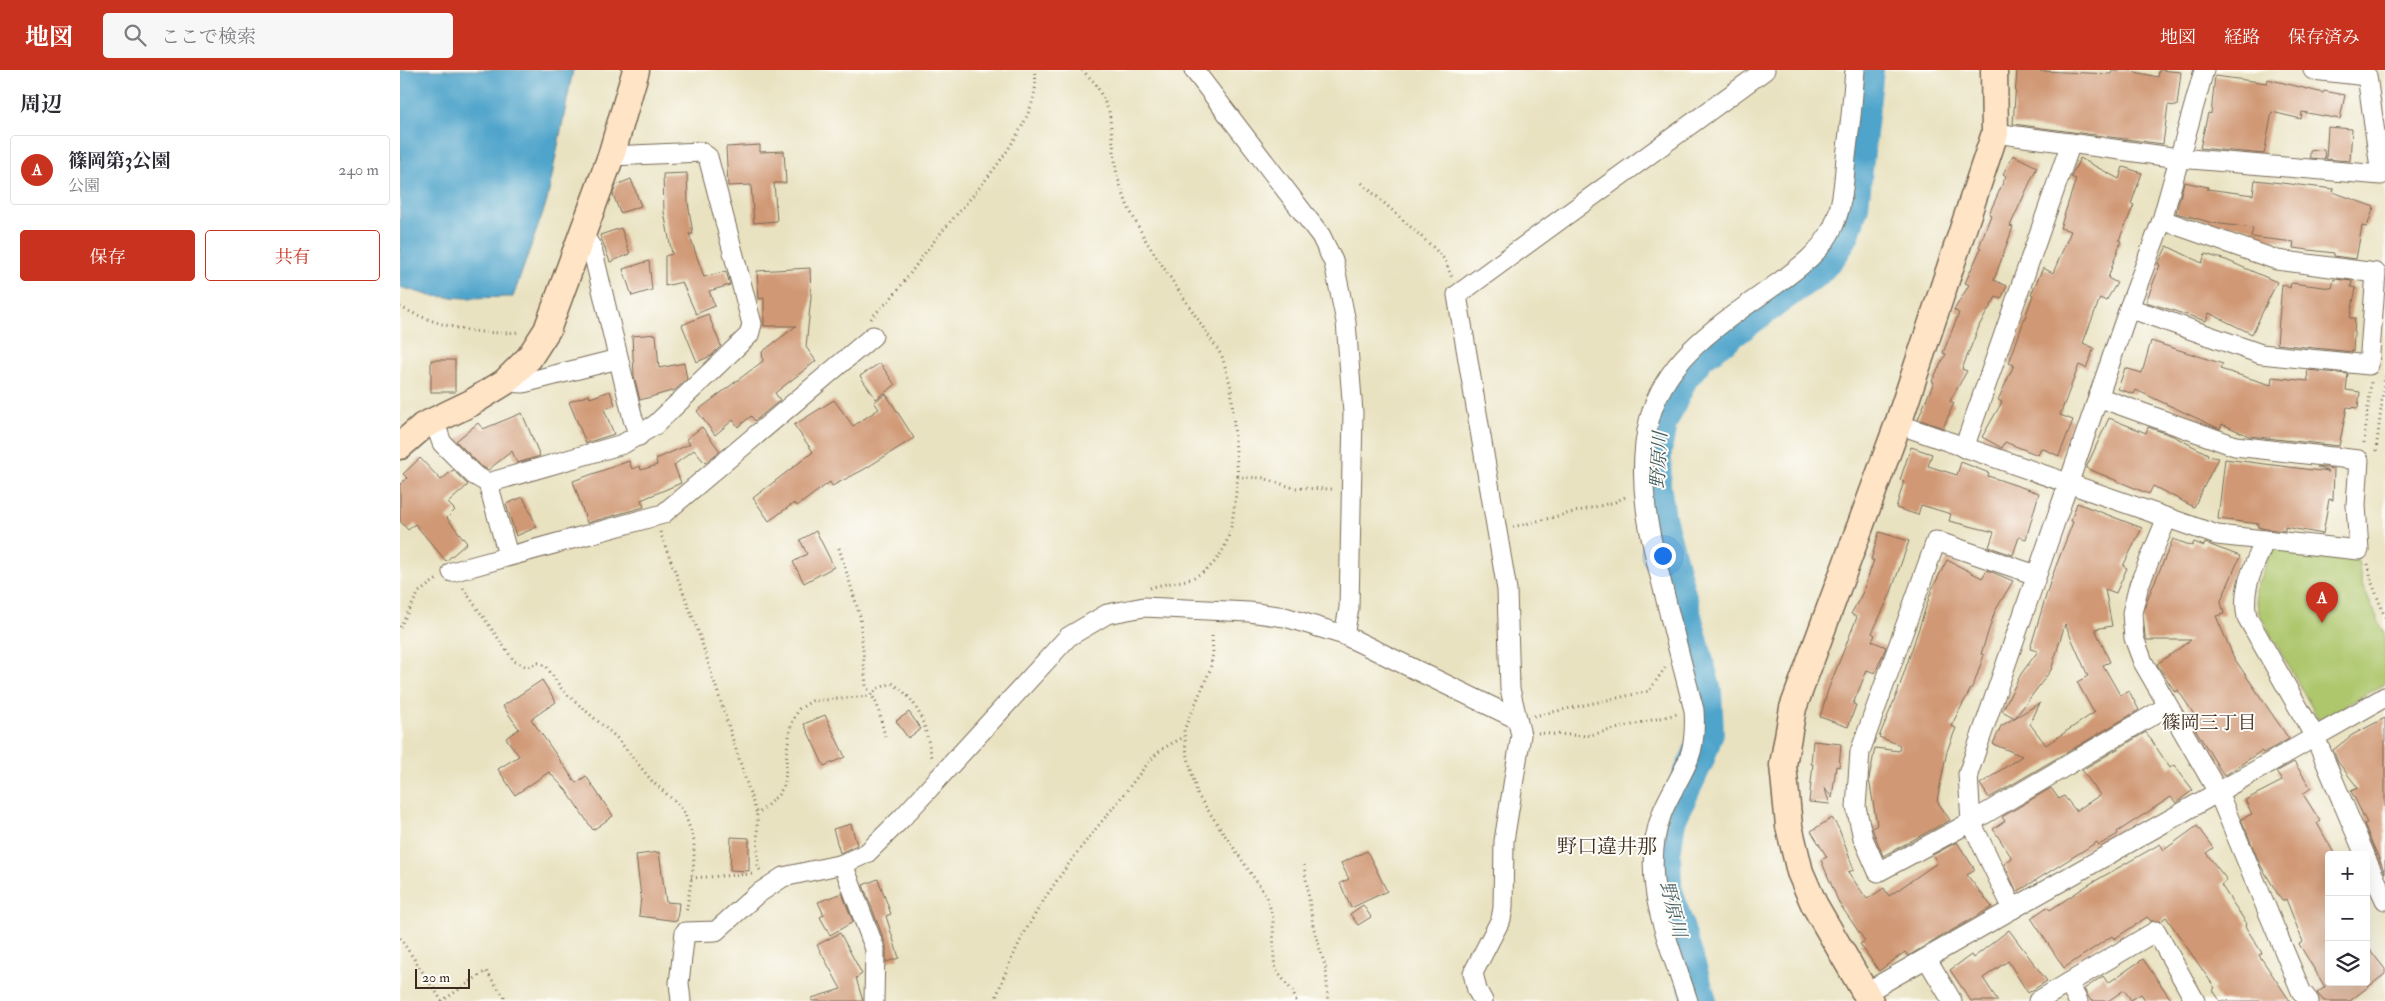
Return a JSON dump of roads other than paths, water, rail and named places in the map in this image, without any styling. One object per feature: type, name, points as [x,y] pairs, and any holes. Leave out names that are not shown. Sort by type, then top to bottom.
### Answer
[{"type":"street","points":[[400,446],[423,426],[471,403],[504,382],[529,358],[547,330],[611,156],[636,70]]},
{"type":"street","points":[[1194,70],[1321,236],[1334,263],[1346,322],[1353,413],[1349,608],[1344,635]]},
{"type":"street","points":[[1483,1001],[1477,990],[1473,973],[1500,919],[1503,908],[1504,841],[1518,725],[1510,689],[1507,590],[1457,295],[1765,70]]},
{"type":"street","points":[[1688,1001],[1658,908],[1653,885],[1654,840],[1662,812],[1689,758],[1695,731],[1694,710],[1649,534],[1643,487],[1644,452],[1649,420],[1657,397],[1668,376],[1701,339],[1799,267],[1820,247],[1832,228],[1841,205],[1853,110],[1855,70]]},
{"type":"street","points":[[1994,70],[1995,132],[1898,424],[1792,708],[1783,764],[1789,826],[1800,872],[1814,904],[1867,997],[1927,959],[2013,909],[2385,696]]},
{"type":"street","points":[[2013,909],[1971,822],[1968,774],[2129,308],[2162,220],[2204,70]]},
{"type":"street","points":[[1995,132],[2179,158],[2381,175],[2367,76],[2313,70]]},
{"type":"street","points":[[1964,448],[2071,143]]},
{"type":"street","points":[[434,422],[442,443],[474,475],[488,482],[623,444],[639,436],[655,425],[749,335],[752,324],[708,157],[701,152],[611,156]]},
{"type":"street","points":[[2129,308],[2261,354],[2369,365],[2376,273],[2277,260],[2162,220]]},
{"type":"street","points":[[583,235],[592,248],[618,359],[639,436]]},
{"type":"street","points":[[452,572],[508,555],[663,514],[873,336]]},
{"type":"street","points":[[504,382],[523,383],[618,359]]},
{"type":"street","points":[[1898,424],[2217,535],[2359,550],[2356,505],[2359,460],[2235,446],[2098,397]]},
{"type":"street","points":[[488,482],[508,555]]},
{"type":"street","points":[[2167,518],[2139,585],[2132,613],[2134,638],[2143,662],[2218,792],[2301,991],[2309,1001]]},
{"type":"street","points":[[2266,540],[2246,586],[2245,605],[2248,617],[2315,737],[2362,851]]},
{"type":"street","points":[[2036,575],[1936,541],[1860,752],[1856,807],[1863,838],[1878,872],[1971,822],[2168,706]]},
{"type":"street","points":[[681,1001],[679,983],[686,932],[716,930],[756,895],[783,877],[843,864],[867,853],[937,780],[1068,637],[1107,614],[1144,607],[1249,612],[1285,617],[1344,635],[1518,725]]},
{"type":"street","points":[[843,864],[875,949],[874,1001]]},
{"type":"street","points":[[2370,868],[2385,900]]},
{"type":"street","points":[[2038,1001],[2156,931],[2195,1001]]},
{"type":"street","points":[[1927,959],[1952,1001]]},
{"type":"street","points":[[2068,983],[2078,1001]]},
{"type":"water","points":[[400,70],[573,70],[547,201],[513,297],[466,298],[431,296],[400,287]]},
{"type":"waterway","name":"野原川","points":[[1700,1001],[1665,888],[1664,854],[1669,820],[1698,758],[1707,732],[1705,692],[1659,518],[1654,485],[1655,451],[1660,423],[1681,378],[1699,355],[1816,270],[1832,252],[1843,234],[1852,206],[1867,70]]},
{"type":"place","name":"篠岡第3公園","points":[[2322,623]]},
{"type":"district","name":"篠岡三丁目","points":[[2209,722]]},
{"type":"district","name":"野口違井那","points":[[1607,846]]}]
